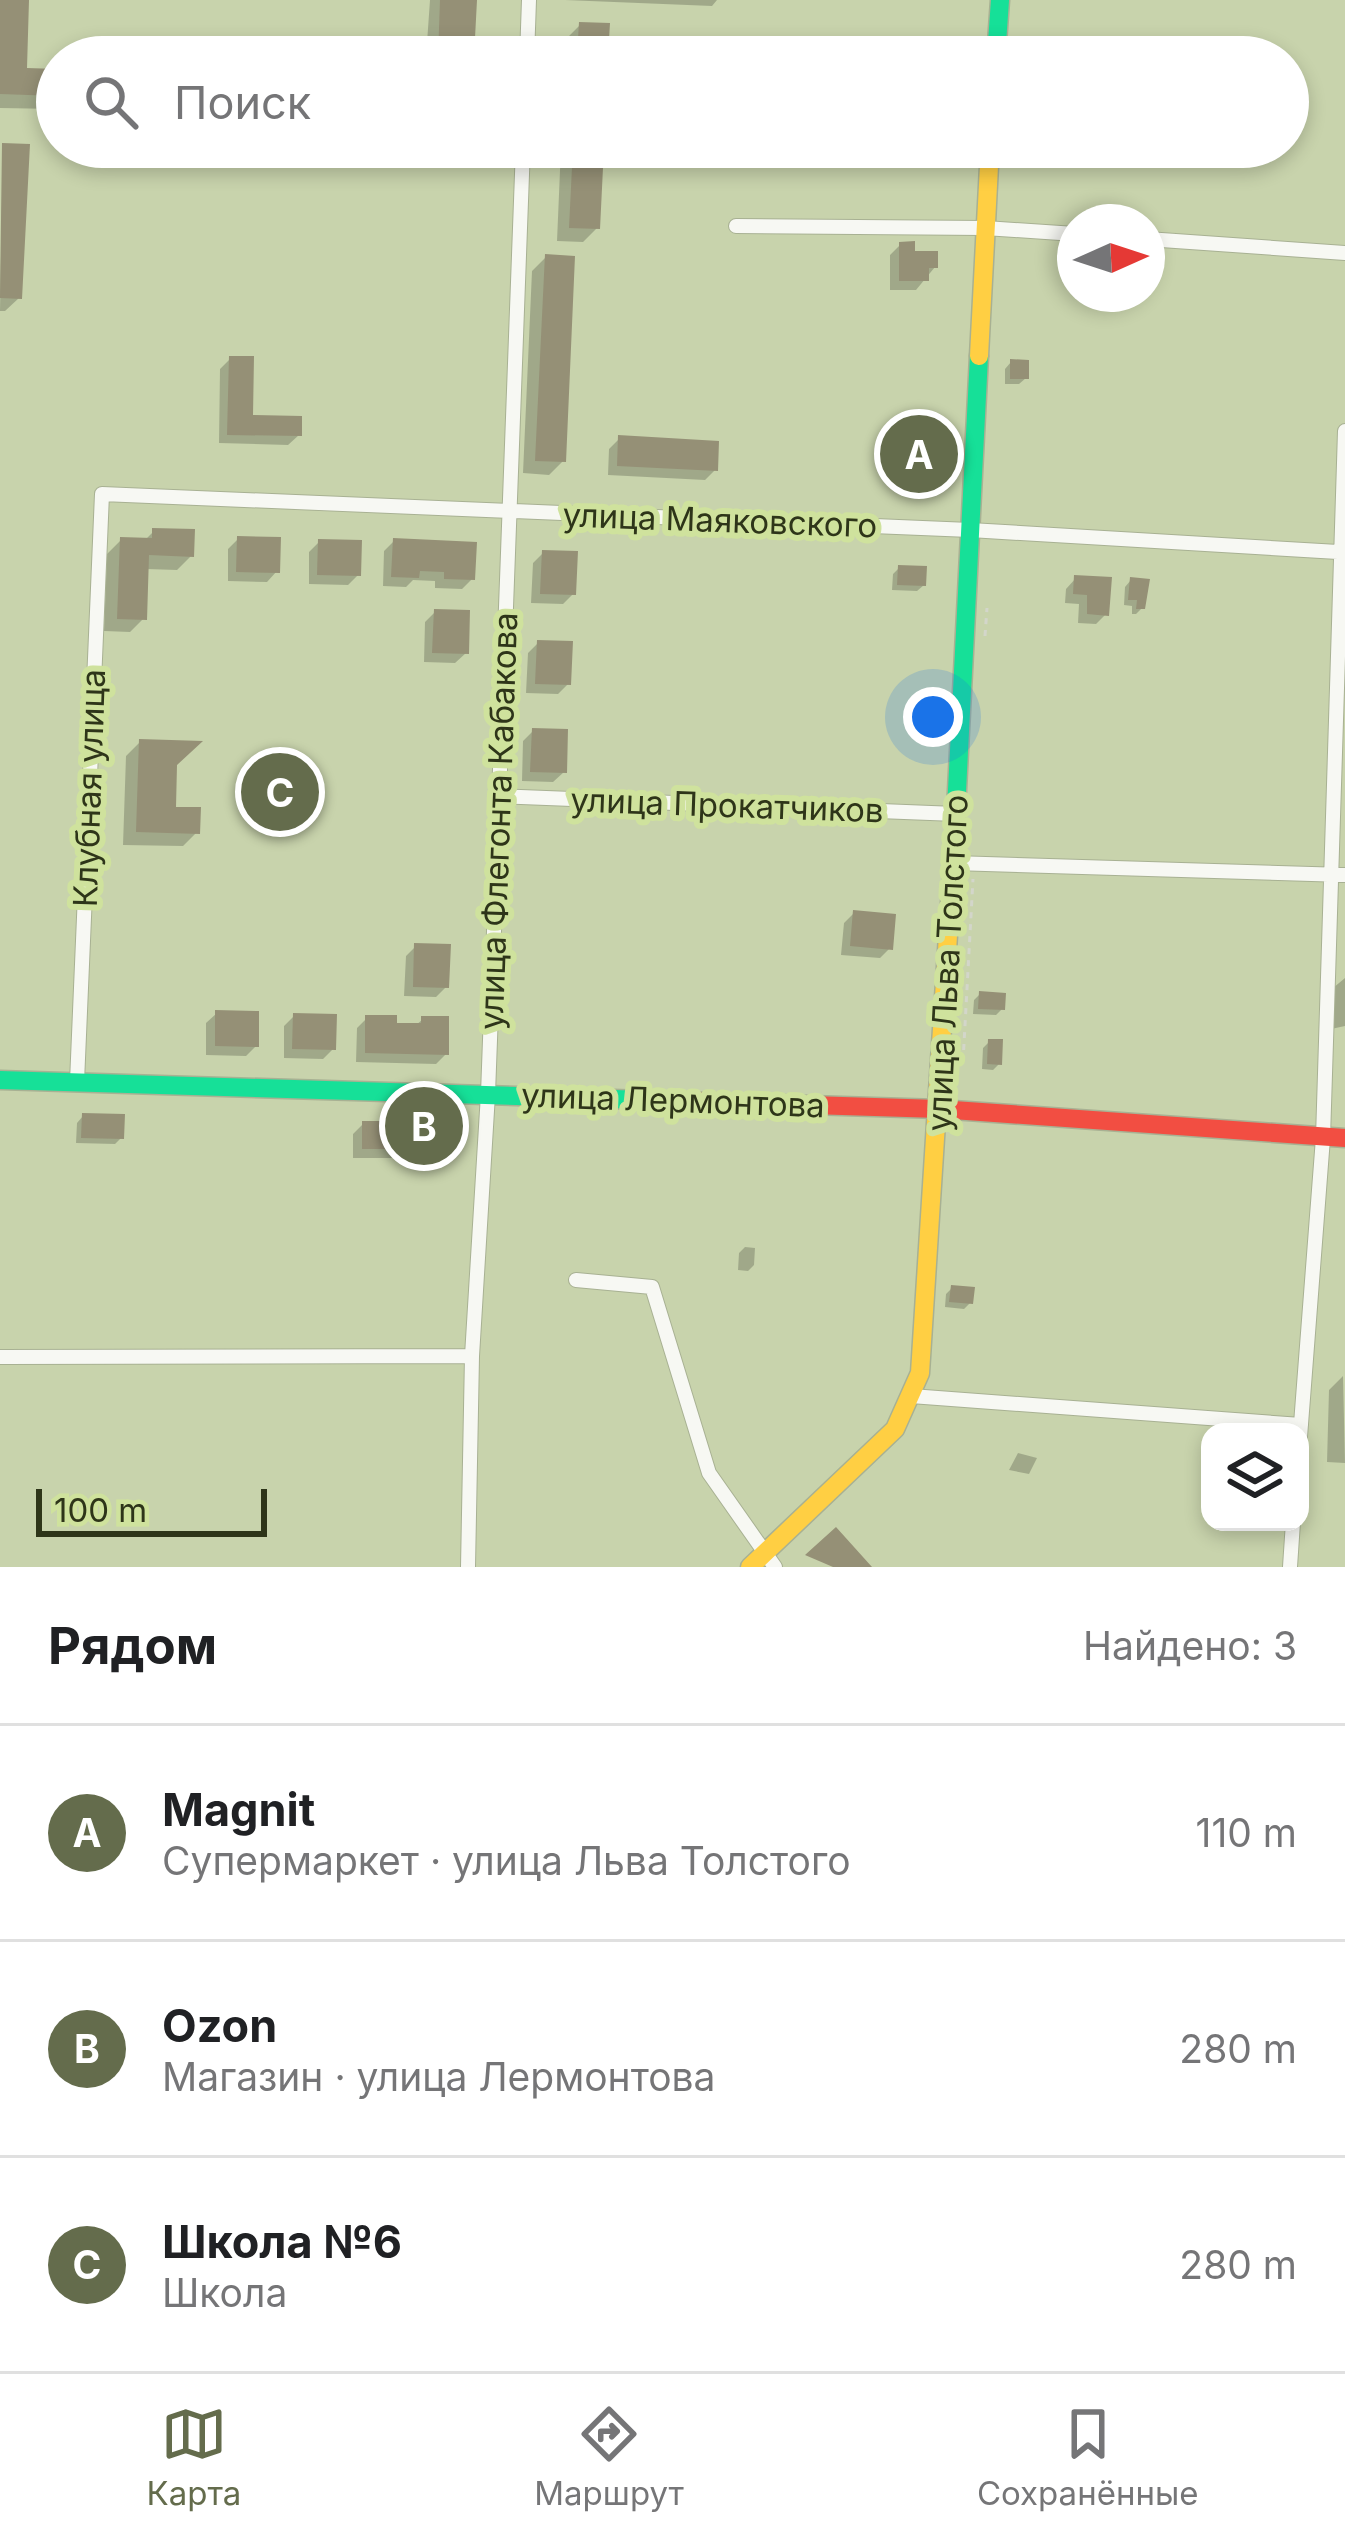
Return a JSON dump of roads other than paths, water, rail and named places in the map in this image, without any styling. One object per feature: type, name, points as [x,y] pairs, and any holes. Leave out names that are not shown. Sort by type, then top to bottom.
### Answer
[{"type":"main road","points":[[997,36],[1000,0]]},
{"type":"main road","name":"улица Льва Толстого","points":[[763,1563],[895,1429],[920,1373],[956,814],[989,168]]},
{"type":"main road","name":"улица Лермонтова","points":[[0,1080],[939,1109],[1345,1138]]},
{"type":"street","points":[[527,36],[529,0]]},
{"type":"street","name":"улица Флегонта Кабакова","points":[[468,1567],[472,1356],[488,1094],[522,168]]},
{"type":"street","points":[[736,226],[985,227],[1057,233]]},
{"type":"street","points":[[1165,240],[1345,253]]},
{"type":"street","points":[[1301,1423],[1338,876],[1338,552],[1345,431]]},
{"type":"street","name":"улица Маяковского","points":[[101,494],[970,530],[1338,552]]},
{"type":"street","name":"Клубная улица","points":[[77,1082],[101,494]]},
{"type":"street","name":"улица Прокатчиков","points":[[498,796],[956,814]]},
{"type":"street","points":[[953,863],[1338,876]]},
{"type":"street","points":[[575,1280],[652,1287],[710,1473],[763,1563]]},
{"type":"street","points":[[0,1358],[472,1356]]},
{"type":"street","points":[[911,1396],[1211,1423]]},
{"type":"street","points":[[1290,1567],[1292,1531]]},
{"type":"place","name":"Magnit","points":[[919,454]]},
{"type":"place","name":"Школа №6","points":[[280,792]]},
{"type":"place","name":"Ozon","points":[[424,1126]]}]
